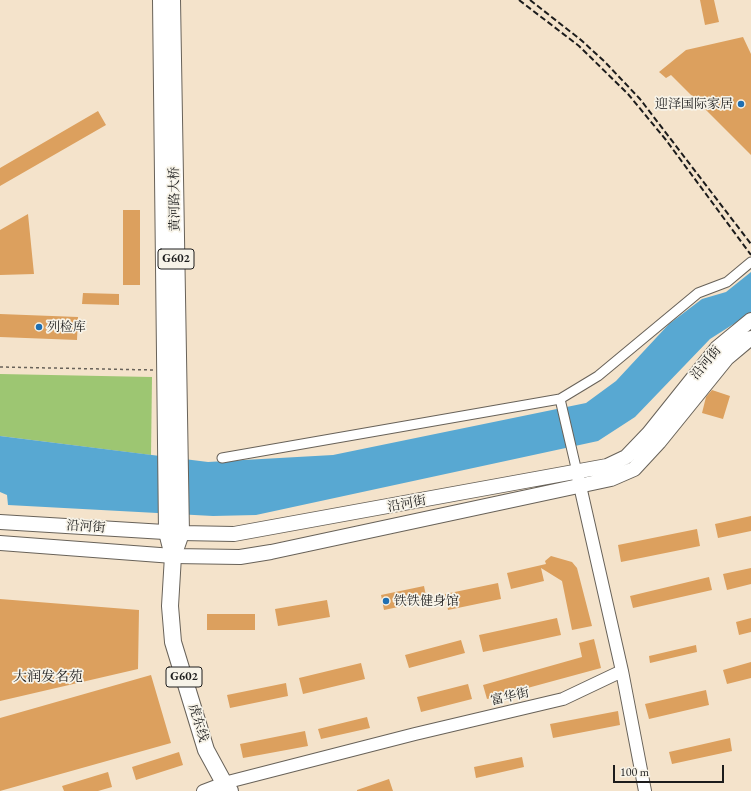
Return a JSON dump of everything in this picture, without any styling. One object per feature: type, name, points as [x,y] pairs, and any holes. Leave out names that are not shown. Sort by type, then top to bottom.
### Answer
[{"type":"highway","name":"黄河路大桥","points":[[161,0],[166,370],[174,525]]},
{"type":"highway","name":"黄河路大桥","points":[[172,0],[174,525]]},
{"type":"highway","name":"G602","points":[[173,556],[174,525]]},
{"type":"highway","name":"虎东线","points":[[173,556],[170,606],[173,642],[206,750],[227,787]]},
{"type":"main road","name":"沿河街","points":[[0,522],[174,525],[227,535],[251,533],[607,466],[626,457],[649,433],[717,348],[751,320]]},
{"type":"main road","name":"沿河街","points":[[0,543],[173,556],[240,557],[271,552],[581,487],[611,479],[634,469],[659,442],[727,358],[750,341]]},
{"type":"street","points":[[222,458],[560,399],[598,376],[698,293],[727,282],[751,262]]},
{"type":"street","points":[[560,399],[622,671],[645,791]]},
{"type":"street","name":"富华街","points":[[202,791],[227,787],[415,734],[563,699],[622,671]]},
{"type":"path","points":[[0,367],[166,370]]},
{"type":"green space","points":[[0,374],[152,377],[151,455],[0,436]]},
{"type":"water","points":[[751,272],[751,313],[710,339],[635,417],[598,441],[256,515],[213,516],[8,505],[7,495],[0,492],[0,436],[208,462],[333,455],[586,403],[616,381],[669,324],[702,299],[726,292]]},
{"type":"building","points":[[700,0],[714,0],[719,22],[705,25]]},
{"type":"building","points":[[743,37],[751,54],[751,155],[671,75],[666,78],[659,72],[686,50]]},
{"type":"building","points":[[98,111],[106,125],[0,186],[0,168]]},
{"type":"building","points":[[123,210],[140,210],[140,285],[123,285]]},
{"type":"building","points":[[28,214],[34,274],[0,275],[0,230]]},
{"type":"building","points":[[83,293],[119,294],[119,305],[82,304]]},
{"type":"building","name":"列检库","points":[[0,314],[78,317],[77,340],[0,337]]},
{"type":"building","points":[[712,390],[730,396],[723,419],[702,413],[706,397]]},
{"type":"building","points":[[751,516],[751,531],[718,538],[715,524]]},
{"type":"building","points":[[697,529],[700,546],[621,562],[618,545]]},
{"type":"building","points":[[551,556],[572,562],[577,568],[592,626],[572,630],[562,581],[541,568],[544,581],[511,589],[507,573],[546,564],[545,561]]},
{"type":"building","points":[[751,568],[751,584],[727,590],[723,574]]},
{"type":"building","points":[[709,577],[712,590],[633,608],[630,596]]},
{"type":"building","points":[[498,583],[501,599],[448,610],[445,594]]},
{"type":"building","points":[[424,586],[427,601],[384,610],[381,595]]},
{"type":"building","points":[[0,599],[139,610],[138,669],[0,701]]},
{"type":"building","points":[[327,600],[330,617],[278,626],[275,609]]},
{"type":"building","points":[[207,614],[255,614],[255,630],[207,630]]},
{"type":"building","points":[[557,618],[561,635],[483,652],[479,635]]},
{"type":"building","points":[[751,618],[751,632],[739,635],[736,622]]},
{"type":"building","points":[[594,639],[601,668],[487,699],[483,685],[582,657],[579,643]]},
{"type":"building","points":[[461,640],[465,653],[409,668],[405,655]]},
{"type":"building","points":[[696,645],[697,652],[650,663],[649,656]]},
{"type":"building","points":[[751,662],[751,678],[727,684],[723,670]]},
{"type":"building","points":[[361,663],[365,679],[303,694],[299,678]]},
{"type":"building","points":[[151,675],[171,743],[0,791],[0,718]]},
{"type":"building","points":[[286,683],[288,696],[230,708],[227,695]]},
{"type":"building","points":[[468,684],[472,699],[421,712],[417,697]]},
{"type":"building","points":[[706,690],[709,705],[649,719],[645,704]]},
{"type":"building","points":[[618,711],[620,725],[553,738],[550,724]]},
{"type":"building","points":[[367,717],[370,728],[321,739],[318,729]]},
{"type":"building","points":[[305,731],[308,746],[243,758],[240,744]]},
{"type":"building","points":[[730,738],[732,751],[672,764],[669,752]]},
{"type":"building","points":[[179,752],[183,765],[136,780],[132,767]]},
{"type":"building","points":[[522,757],[524,767],[476,778],[474,767]]},
{"type":"building","points":[[108,772],[112,787],[98,791],[64,791],[62,786]]},
{"type":"building","points":[[389,779],[393,791],[357,791],[357,790]]},
{"type":"railway","points":[[519,0],[579,46],[628,94],[666,140],[751,255]]},
{"type":"railway","points":[[530,0],[581,40],[604,61],[640,99],[751,244]]},
{"type":"place","name":"迎泽国际家居","points":[[741,104]]},
{"type":"place","name":"列检库","points":[[39,327]]},
{"type":"place","name":"铁铁健身馆","points":[[386,601]]},
{"type":"district","name":"大润发名苑","points":[[48,677]]}]
